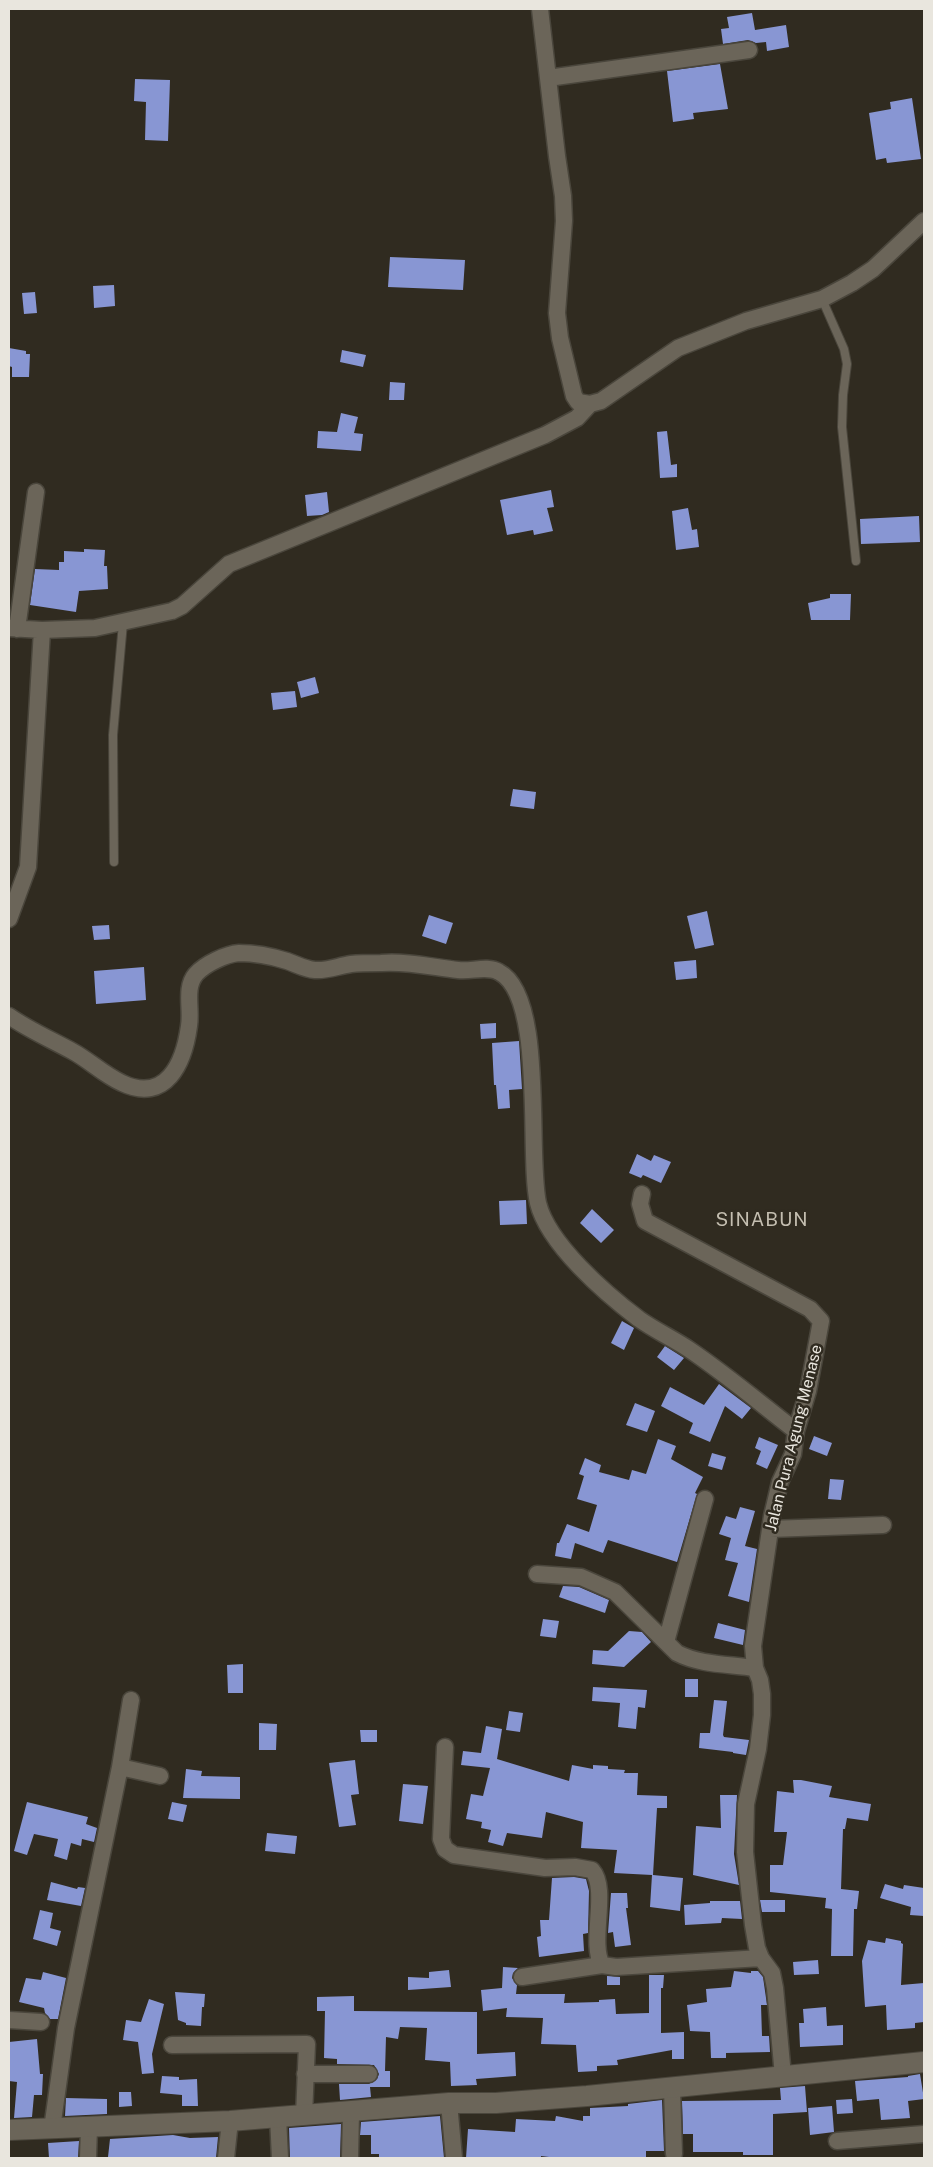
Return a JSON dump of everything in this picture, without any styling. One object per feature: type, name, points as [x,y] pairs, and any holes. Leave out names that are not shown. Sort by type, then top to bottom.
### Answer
[{"type":"street","points":[[540,9],[564,221],[557,313],[560,338],[574,396],[578,402],[590,404]]},
{"type":"street","points":[[548,78],[749,50]]},
{"type":"street","points":[[36,492],[13,628],[42,630],[96,628],[123,623],[182,606],[229,564],[545,435],[576,418],[590,404],[601,400],[678,348],[746,321],[822,299],[873,269],[924,221]]},
{"type":"street","points":[[9,919],[28,866],[42,630]]},
{"type":"street","points":[[9,1016],[45,1039],[72,1051],[120,1082],[137,1089],[157,1088],[172,1076],[181,1058],[190,1025],[190,988],[196,974],[215,961],[235,953],[259,954],[315,970],[350,964],[386,962],[419,963],[468,971],[497,970],[516,987],[525,1013],[535,1112],[535,1170],[538,1203],[548,1228],[564,1249],[600,1286],[639,1318],[690,1350],[796,1431]]},
{"type":"street","name":"Jalan Pura Agung Menase","points":[[642,1194],[640,1204],[645,1222],[810,1309],[821,1321],[819,1340],[796,1431],[793,1454],[780,1482],[770,1529],[753,1646],[755,1668],[760,1680],[762,1694],[762,1716],[746,1804],[744,1829],[753,1924],[761,1958],[772,1973],[775,1988],[782,2076]]},
{"type":"street","points":[[666,1642],[705,1500]]},
{"type":"street","points":[[770,1529],[883,1525]]},
{"type":"street","points":[[537,1574],[581,1577],[615,1592],[676,1653],[689,1660],[755,1668]]},
{"type":"street","points":[[52,2129],[66,2028],[120,1767],[131,1700]]},
{"type":"street","points":[[445,1746],[441,1839],[445,1849],[454,1855],[486,1861],[592,1870],[598,1884],[598,1953],[602,1965]]},
{"type":"street","points":[[120,1767],[160,1776]]},
{"type":"street","points":[[522,1977],[602,1965],[616,1966],[761,1958]]},
{"type":"street","points":[[9,2020],[41,2022]]},
{"type":"street","points":[[172,2045],[307,2044],[304,2116]]},
{"type":"street","points":[[9,2130],[230,2121],[449,2103],[522,2101],[672,2089],[924,2062]]},
{"type":"street","points":[[305,2074],[369,2074]]},
{"type":"street","points":[[672,2089],[674,2154]]},
{"type":"street","points":[[449,2103],[454,2158]]},
{"type":"street","points":[[350,2158],[351,2112]]},
{"type":"street","points":[[278,2117],[280,2158]]},
{"type":"street","points":[[226,2158],[230,2121]]},
{"type":"street","points":[[88,2158],[89,2127]]},
{"type":"street","points":[[838,2141],[924,2134]]},
{"type":"lane","points":[[822,299],[844,349],[847,364],[843,395],[842,427],[856,561]]},
{"type":"lane","points":[[114,862],[113,735],[123,623]]},
{"type":"building","points":[[752,13],[755,30],[786,25],[789,47],[767,51],[766,42],[756,43],[748,40],[723,44],[721,29],[729,28],[727,17]]},
{"type":"building","points":[[720,64],[728,109],[693,113],[694,119],[673,122],[667,71]]},
{"type":"building","points":[[135,79],[170,80],[168,141],[145,140],[146,102],[134,101]]},
{"type":"building","points":[[912,98],[921,159],[887,163],[886,158],[876,160],[869,113],[891,109],[890,102]]},
{"type":"building","points":[[390,257],[465,260],[463,290],[388,287]]},
{"type":"building","points":[[114,285],[115,306],[94,308],[93,286]]},
{"type":"building","points":[[35,292],[37,313],[24,314],[22,293]]},
{"type":"building","points":[[9,348],[26,351],[26,354],[30,354],[29,377],[12,377],[12,367],[9,366]]},
{"type":"building","points":[[342,350],[366,355],[363,367],[340,362]]},
{"type":"building","points":[[390,382],[405,383],[404,400],[389,400]]},
{"type":"building","points":[[341,413],[358,417],[354,433],[363,434],[361,451],[317,448],[318,431],[337,432]]},
{"type":"building","points":[[667,431],[671,465],[677,464],[677,477],[660,478],[657,432]]},
{"type":"building","points":[[551,490],[554,507],[547,508],[553,531],[534,535],[533,530],[507,535],[500,500]]},
{"type":"building","points":[[327,492],[329,512],[322,515],[307,516],[305,495]]},
{"type":"building","points":[[688,508],[692,530],[697,529],[699,547],[676,550],[672,511]]},
{"type":"building","points":[[919,516],[920,542],[861,544],[860,519]]},
{"type":"building","points":[[84,549],[105,550],[104,566],[107,566],[108,589],[79,591],[76,612],[30,605],[35,569],[59,570],[59,562],[64,562],[64,551],[84,552]]},
{"type":"building","points":[[830,594],[851,594],[850,620],[811,620],[808,603],[830,598]]},
{"type":"building","points":[[315,677],[319,693],[301,698],[297,682]]},
{"type":"building","points":[[295,691],[297,707],[273,710],[271,693]]},
{"type":"building","points":[[513,789],[536,792],[534,809],[510,806]]},
{"type":"building","points":[[707,911],[714,945],[695,949],[687,916]]},
{"type":"building","points":[[429,915],[453,923],[446,944],[422,936]]},
{"type":"building","points":[[109,925],[110,939],[94,940],[92,926]]},
{"type":"building","points":[[696,960],[697,978],[676,980],[674,962]]},
{"type":"building","points":[[144,967],[146,1000],[96,1004],[94,971]]},
{"type":"building","points":[[496,1023],[496,1038],[481,1039],[480,1024]]},
{"type":"building","points":[[519,1041],[522,1089],[509,1090],[510,1108],[498,1109],[496,1085],[494,1085],[492,1043]]},
{"type":"building","points":[[637,1154],[651,1161],[654,1155],[671,1162],[661,1183],[643,1175],[641,1178],[629,1173]]},
{"type":"building","points":[[526,1200],[527,1224],[500,1225],[499,1201]]},
{"type":"building","points":[[592,1209],[614,1230],[601,1243],[580,1223]]},
{"type":"building","points":[[622,1321],[634,1328],[624,1350],[611,1343]]},
{"type":"building","points":[[665,1346],[684,1358],[674,1370],[657,1357]]},
{"type":"building","points":[[719,1384],[751,1408],[742,1419],[725,1406],[710,1442],[689,1433],[693,1423],[661,1406],[670,1387],[704,1405]]},
{"type":"building","points":[[635,1403],[655,1411],[647,1432],[626,1425]]},
{"type":"building","points":[[814,1436],[832,1443],[827,1456],[809,1449]]},
{"type":"building","points":[[759,1437],[778,1445],[767,1469],[756,1464],[761,1451],[755,1448]]},
{"type":"building","points":[[658,1439],[676,1446],[671,1459],[703,1477],[695,1493],[697,1494],[677,1562],[608,1540],[603,1553],[575,1543],[571,1559],[555,1556],[557,1543],[559,1543],[567,1524],[589,1532],[597,1505],[577,1499],[584,1476],[579,1474],[585,1458],[601,1465],[599,1472],[629,1480],[632,1470],[646,1474]]},
{"type":"building","points":[[712,1453],[726,1457],[722,1470],[708,1466]]},
{"type":"building","points":[[830,1479],[844,1480],[841,1500],[828,1499]]},
{"type":"building","points":[[740,1507],[755,1511],[745,1546],[757,1549],[749,1602],[728,1596],[738,1563],[725,1560],[731,1538],[719,1534],[726,1516],[736,1519]]},
{"type":"building","points":[[563,1586],[579,1587],[609,1600],[605,1613],[559,1597]]},
{"type":"building","points":[[543,1619],[559,1621],[556,1638],[540,1636]]},
{"type":"building","points":[[718,1623],[745,1630],[743,1645],[714,1638]]},
{"type":"building","points":[[629,1631],[642,1632],[651,1642],[624,1667],[592,1664],[593,1650],[608,1651]]},
{"type":"building","points":[[243,1664],[243,1693],[228,1693],[227,1665]]},
{"type":"building","points":[[685,1679],[698,1679],[698,1697],[685,1697]]},
{"type":"building","points":[[593,1687],[647,1690],[645,1708],[638,1707],[636,1729],[618,1727],[620,1703],[592,1701]]},
{"type":"building","points":[[714,1700],[727,1701],[723,1735],[724,1737],[749,1740],[746,1755],[699,1748],[700,1733],[710,1733]]},
{"type":"building","points":[[509,1711],[523,1713],[520,1732],[506,1730]]},
{"type":"building","points":[[259,1723],[277,1724],[276,1750],[259,1750]]},
{"type":"building","points":[[486,1726],[502,1729],[497,1759],[569,1781],[572,1765],[593,1769],[593,1765],[608,1766],[608,1769],[625,1770],[624,1773],[638,1773],[637,1795],[667,1796],[667,1808],[657,1808],[653,1875],[683,1878],[680,1911],[650,1907],[652,1875],[614,1873],[617,1850],[581,1848],[583,1822],[546,1812],[542,1838],[507,1833],[503,1846],[488,1842],[491,1830],[481,1828],[482,1822],[466,1819],[471,1794],[483,1796],[490,1768],[461,1765],[463,1751],[481,1753]]},
{"type":"building","points":[[360,1730],[377,1730],[377,1742],[361,1742]]},
{"type":"building","points":[[355,1760],[359,1794],[351,1795],[356,1825],[339,1827],[329,1763]]},
{"type":"building","points":[[186,1769],[202,1771],[201,1776],[240,1777],[240,1799],[183,1798]]},
{"type":"building","points":[[793,1780],[832,1786],[829,1797],[871,1804],[868,1821],[847,1818],[845,1829],[843,1829],[841,1889],[859,1891],[857,1909],[854,1909],[853,1956],[831,1956],[832,1909],[825,1908],[826,1898],[770,1892],[770,1865],[783,1865],[787,1832],[774,1832],[777,1791],[794,1793]]},
{"type":"building","points":[[403,1784],[428,1786],[423,1824],[399,1821]]},
{"type":"building","points":[[720,1795],[737,1795],[734,1854],[739,1885],[693,1875],[696,1826],[721,1828]]},
{"type":"building","points":[[27,1802],[88,1817],[86,1824],[97,1828],[94,1842],[82,1839],[81,1846],[71,1843],[67,1860],[54,1856],[58,1839],[34,1834],[27,1855],[14,1851]]},
{"type":"building","points":[[172,1802],[187,1805],[183,1822],[168,1819]]},
{"type":"building","points":[[267,1833],[297,1836],[295,1854],[265,1851]]},
{"type":"building","points":[[574,1877],[586,1879],[589,1891],[588,1933],[583,1934],[584,1951],[539,1957],[537,1937],[541,1936],[540,1920],[549,1920],[552,1878]]},
{"type":"building","points":[[51,1882],[77,1889],[78,1887],[85,1888],[81,1906],[47,1900]]},
{"type":"building","points":[[885,1884],[903,1889],[904,1885],[924,1888],[924,1916],[910,1915],[911,1907],[880,1898]]},
{"type":"building","points":[[611,1893],[627,1893],[628,1908],[626,1908],[631,1945],[615,1947],[613,1932],[608,1933]]},
{"type":"building","points":[[760,1900],[785,1900],[785,1912],[762,1912]]},
{"type":"building","points":[[710,1901],[740,1901],[742,1919],[722,1918],[721,1923],[685,1925],[684,1905],[710,1903]]},
{"type":"building","points":[[40,1910],[53,1913],[50,1928],[61,1931],[57,1946],[33,1939]]},
{"type":"building","points":[[886,1938],[901,1941],[903,1944],[901,1985],[924,1983],[924,2022],[915,2023],[915,2028],[887,2030],[886,2005],[865,2007],[862,1961],[868,1940],[885,1943]]},
{"type":"building","points":[[818,1960],[819,1974],[794,1975],[793,1962]]},
{"type":"building","points":[[503,1967],[518,1968],[513,1973],[512,1978],[517,1985],[516,1994],[565,1994],[564,2003],[599,2002],[599,2000],[615,1999],[616,2014],[649,2013],[649,1975],[664,1975],[663,1988],[661,1988],[661,2033],[684,2032],[684,2059],[672,2059],[672,2050],[617,2060],[618,2065],[597,2066],[597,2071],[578,2072],[576,2045],[541,2044],[543,2018],[506,2017],[507,2008],[483,2011],[481,1990],[502,1988]]},
{"type":"building","points":[[449,1970],[451,1987],[408,1990],[408,1977],[429,1978],[429,1972]]},
{"type":"building","points":[[734,1971],[751,1973],[751,1971],[758,1971],[763,1977],[767,2005],[761,2005],[762,2036],[769,2036],[770,2052],[726,2053],[726,2058],[711,2058],[710,2032],[690,2031],[687,2005],[707,2002],[706,1989],[731,1987]]},
{"type":"building","points":[[43,1972],[66,1978],[58,2019],[50,2019],[45,2013],[44,2008],[19,2002],[26,1978],[41,1980]]},
{"type":"building","points":[[607,1976],[620,1977],[620,1985],[607,1985]]},
{"type":"building","points":[[175,1992],[205,1994],[201,2026],[186,2025],[186,2023],[178,2020]]},
{"type":"building","points":[[354,1996],[354,2011],[477,2012],[477,2054],[515,2052],[516,2076],[476,2079],[477,2085],[451,2086],[450,2062],[425,2060],[427,2028],[400,2027],[398,2039],[386,2037],[385,2071],[390,2071],[390,2087],[370,2087],[371,2097],[340,2100],[339,2084],[369,2084],[377,2079],[379,2074],[374,2065],[337,2064],[337,2059],[324,2058],[325,2011],[317,2011],[317,1997]]},
{"type":"building","points":[[149,1999],[164,2004],[152,2054],[154,2073],[142,2074],[138,2042],[123,2040],[126,2020],[141,2022]]},
{"type":"building","points":[[826,2007],[827,2026],[843,2025],[843,2045],[800,2047],[799,2023],[804,2023],[803,2009]]},
{"type":"building","points":[[37,2039],[40,2074],[43,2074],[42,2095],[34,2095],[32,2117],[14,2118],[17,2082],[9,2081],[9,2042]]},
{"type":"building","points":[[920,2074],[924,2099],[908,2101],[910,2118],[881,2120],[879,2099],[857,2101],[855,2081],[908,2077]]},
{"type":"building","points":[[162,2076],[179,2077],[179,2080],[197,2079],[198,2106],[182,2106],[182,2095],[160,2093]]},
{"type":"building","points":[[805,2086],[807,2112],[773,2114],[773,2155],[743,2155],[743,2152],[693,2152],[693,2134],[683,2134],[682,2101],[781,2100],[780,2088]]},
{"type":"building","points":[[119,2092],[131,2092],[132,2106],[119,2107]]},
{"type":"building","points":[[66,2098],[107,2099],[107,2114],[65,2116]]},
{"type":"building","points":[[852,2099],[853,2113],[837,2114],[836,2100]]},
{"type":"building","points":[[662,2100],[664,2151],[646,2151],[646,2158],[557,2158],[541,2156],[541,2158],[466,2158],[468,2129],[515,2132],[516,2119],[555,2121],[556,2116],[583,2121],[583,2116],[590,2116],[590,2108],[628,2106],[628,2104]]},
{"type":"building","points":[[832,2106],[834,2132],[810,2135],[808,2108]]},
{"type":"building","points":[[440,2116],[444,2158],[379,2158],[379,2154],[371,2154],[371,2135],[360,2135],[361,2122]]},
{"type":"building","points":[[341,2124],[340,2158],[290,2158],[289,2128]]},
{"type":"building","points":[[173,2135],[190,2138],[218,2137],[216,2158],[108,2157],[110,2139]]},
{"type":"building","points":[[79,2141],[78,2158],[49,2158],[48,2143]]},
{"type":"district","name":"SINABUN","points":[[762,1220]]}]
